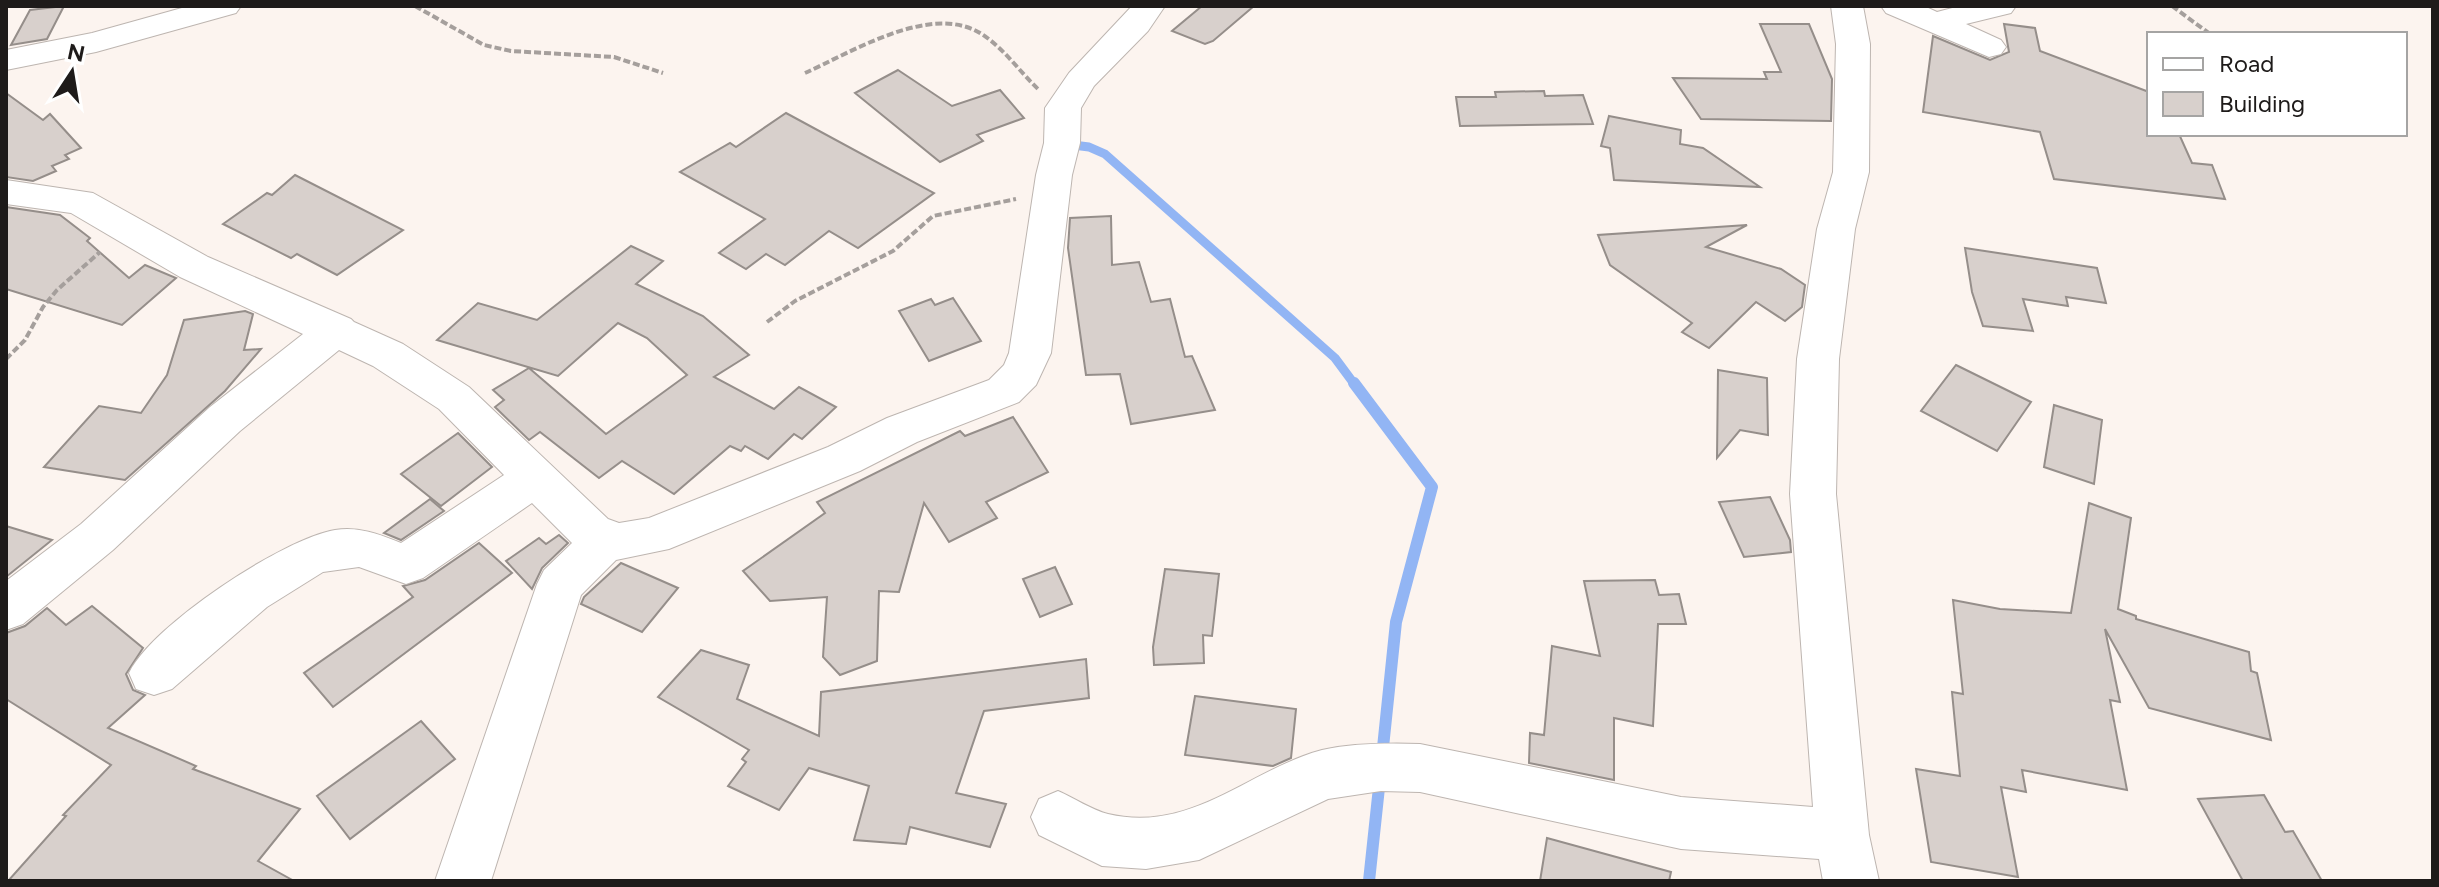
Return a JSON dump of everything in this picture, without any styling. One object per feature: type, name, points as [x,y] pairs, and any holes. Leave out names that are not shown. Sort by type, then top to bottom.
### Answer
[{"type":"street","points":[[6,60],[96,42],[225,6]]},
{"type":"street","points":[[6,192],[80,202],[194,267],[337,329],[388,355],[454,398],[593,534],[619,542],[653,536],[844,459],[902,430],[1004,391],[1021,374],[1030,353],[1062,143],[1063,108],[1081,80],[1136,24],[1149,6]]},
{"type":"street","points":[[1058,817],[1102,840],[1146,843],[1199,834],[1322,775],[1381,767],[1420,768],[1846,858],[1813,494],[1818,359],[1836,229],[1851,172],[1853,44],[1847,6]]},
{"type":"street","points":[[1897,6],[1989,47]]},
{"type":"street","points":[[1935,22],[2000,6]]},
{"type":"street","points":[[6,609],[97,537],[225,419],[337,329]]},
{"type":"street","points":[[154,673],[226,611],[271,578],[308,559],[360,548],[406,564],[534,478]]},
{"type":"street","points":[[463,881],[561,584],[608,538]]},
{"type":"path","points":[[415,6],[484,45],[511,51],[614,57],[663,73]]},
{"type":"path","points":[[2172,6],[2207,32]]},
{"type":"path","points":[[805,73],[911,28],[945,22],[969,28],[990,42],[1022,76],[1063,108]]},
{"type":"path","points":[[767,322],[795,301],[893,251],[933,216],[1053,190]]},
{"type":"path","points":[[6,359],[25,340],[43,307],[57,290],[127,227]]},
{"type":"building","points":[[64,6],[47,39],[11,45],[30,10]]},
{"type":"building","points":[[1202,6],[1254,6],[1213,41],[1205,44],[1172,31]]},
{"type":"building","points":[[1760,24],[1809,24],[1832,79],[1831,121],[1701,119],[1673,78],[1767,79],[1764,72],[1781,72]]},
{"type":"building","points":[[2004,24],[2035,28],[2040,51],[2147,91],[2147,136],[2180,136],[2192,163],[2212,165],[2225,199],[2054,179],[2040,132],[1923,112],[1933,36],[1990,60],[2009,52]]},
{"type":"building","points":[[898,70],[952,106],[1000,90],[1024,118],[977,135],[983,141],[940,162],[855,93]]},
{"type":"building","points":[[1544,91],[1545,96],[1583,95],[1593,124],[1460,126],[1456,97],[1496,97],[1495,92]]},
{"type":"building","points":[[6,93],[43,120],[50,114],[81,148],[65,155],[69,159],[52,166],[56,171],[33,181],[6,177]]},
{"type":"building","points":[[786,113],[934,193],[858,248],[829,231],[785,265],[766,254],[746,269],[719,253],[765,219],[680,172],[730,143],[736,147]]},
{"type":"building","points":[[1609,116],[1681,130],[1680,144],[1703,148],[1760,187],[1614,180],[1610,148],[1601,146]]},
{"type":"building","points":[[295,175],[403,230],[337,275],[297,254],[291,258],[223,224],[267,193],[272,195]]},
{"type":"building","points":[[6,207],[60,215],[90,238],[87,241],[129,278],[145,265],[176,278],[122,325],[6,289]]},
{"type":"building","points":[[1111,216],[1112,265],[1139,262],[1151,302],[1170,299],[1185,357],[1192,356],[1215,410],[1131,424],[1120,374],[1086,375],[1068,248],[1070,218]]},
{"type":"building","points":[[1747,225],[1706,247],[1781,269],[1805,285],[1802,307],[1785,321],[1756,302],[1709,348],[1682,332],[1692,323],[1610,265],[1598,235]]},
{"type":"building","points":[[631,246],[663,261],[636,284],[703,316],[749,355],[714,377],[774,409],[799,387],[836,407],[802,439],[794,434],[768,459],[745,446],[741,451],[730,446],[674,494],[622,461],[599,478],[540,432],[529,440],[495,407],[504,400],[493,390],[529,368],[606,434],[687,375],[647,338],[618,323],[558,376],[437,340],[478,303],[537,320]]},
{"type":"building","points":[[1965,248],[2097,268],[2106,303],[2066,297],[2068,306],[2023,299],[2033,331],[1983,326],[1972,292]]},
{"type":"building","points":[[953,298],[981,341],[929,361],[899,311],[931,299],[935,305]]},
{"type":"building","points":[[245,311],[253,314],[244,350],[261,349],[225,391],[125,480],[44,467],[99,406],[141,413],[167,375],[184,320]]},
{"type":"building","points":[[1956,365],[2031,402],[1997,451],[1921,411]]},
{"type":"building","points":[[1718,370],[1767,378],[1768,435],[1740,430],[1717,458]]},
{"type":"building","points":[[2054,405],[2102,420],[2094,484],[2044,467]]},
{"type":"building","points":[[1013,417],[1048,472],[986,502],[997,518],[949,542],[924,503],[899,592],[879,591],[877,661],[840,675],[823,657],[827,597],[770,601],[743,571],[825,513],[817,502],[960,431],[965,436]]},
{"type":"building","points":[[458,433],[492,467],[441,506],[401,474]]},
{"type":"building","points":[[1770,497],[1790,540],[1791,552],[1744,557],[1719,502]]},
{"type":"building","points":[[430,499],[444,511],[401,540],[384,533]]},
{"type":"building","points":[[2089,503],[2131,518],[2118,609],[2136,616],[2136,619],[2249,652],[2251,671],[2257,673],[2271,740],[2149,708],[2105,629],[2120,702],[2110,700],[2127,790],[2022,770],[2026,792],[2001,787],[2018,877],[1931,862],[1916,769],[1960,776],[1952,692],[1963,694],[1953,600],[2000,609],[2071,613]]},
{"type":"building","points":[[6,526],[52,540],[6,577]]},
{"type":"building","points":[[559,535],[568,543],[542,568],[532,589],[506,561],[539,538],[546,544]]},
{"type":"building","points":[[479,543],[512,573],[333,707],[304,673],[413,597],[403,586],[425,580]]},
{"type":"building","points":[[621,563],[678,588],[642,632],[581,604],[584,597]]},
{"type":"building","points":[[1055,567],[1072,604],[1040,617],[1023,579]]},
{"type":"building","points":[[1165,569],[1219,574],[1212,636],[1203,635],[1204,663],[1154,665],[1153,647]]},
{"type":"building","points":[[1655,580],[1659,595],[1679,594],[1686,624],[1658,624],[1653,726],[1614,718],[1614,780],[1529,763],[1530,733],[1544,735],[1552,646],[1600,656],[1584,581]]},
{"type":"building","points":[[92,606],[143,648],[126,674],[133,690],[145,695],[108,728],[196,766],[193,769],[300,809],[258,861],[294,881],[8,881],[66,816],[63,815],[111,765],[6,699],[6,633],[25,626],[47,608],[66,625]]},
{"type":"building","points":[[701,650],[749,665],[737,699],[819,736],[821,692],[1086,659],[1089,698],[984,711],[956,793],[1006,804],[990,847],[910,827],[906,844],[854,840],[869,786],[809,768],[779,810],[728,786],[746,762],[742,759],[749,750],[658,697]]},
{"type":"building","points":[[1195,696],[1296,709],[1291,758],[1273,766],[1185,755]]},
{"type":"building","points":[[421,721],[455,759],[350,839],[317,796]]},
{"type":"building","points":[[2264,795],[2285,832],[2293,831],[2322,881],[2243,881],[2198,799]]},
{"type":"building","points":[[1547,838],[1671,872],[1669,881],[1540,881]]},
{"type":"waterway","points":[[1065,144],[1089,147],[1105,154],[1335,358],[1355,385]]},
{"type":"waterway","points":[[1354,383],[1432,487],[1396,622],[1382,757]]},
{"type":"waterway","points":[[1369,881],[1380,778]]}]
